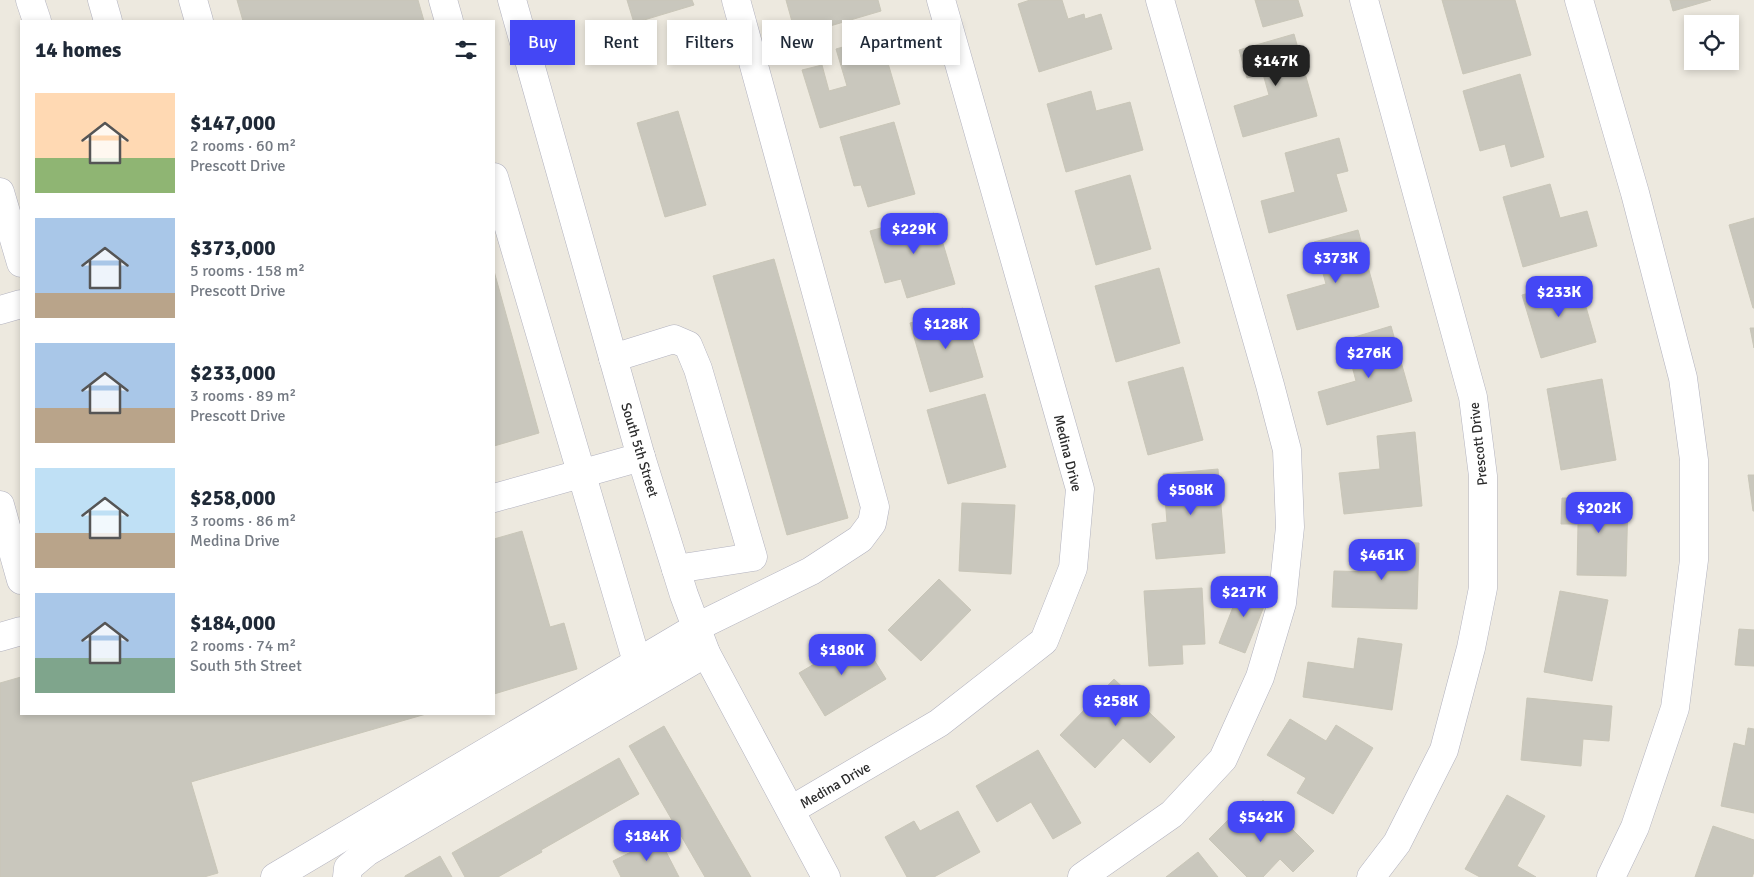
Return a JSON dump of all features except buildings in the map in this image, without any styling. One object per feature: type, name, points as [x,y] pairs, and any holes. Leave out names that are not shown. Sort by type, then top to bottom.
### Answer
[{"type":"street","points":[[30,0],[37,20]]},
{"type":"street","points":[[102,0],[108,20]]},
{"type":"street","points":[[193,0],[199,20]]},
{"type":"street","points":[[443,0],[450,20]]},
{"type":"street","name":"South 5th Street","points":[[512,0],[641,457],[696,627],[706,653],[826,877]]},
{"type":"street","points":[[275,877],[696,627],[811,571],[860,539],[872,523],[875,507],[736,0]]},
{"type":"street","name":"Medina Drive","points":[[791,810],[939,723],[1044,641],[1073,568],[1080,489],[1034,333],[941,0]]},
{"type":"street","points":[[1082,877],[1172,814],[1223,759],[1260,677],[1282,603],[1290,528],[1287,450],[1160,0]]},
{"type":"street","name":"Prescott Drive","points":[[1364,0],[1473,397],[1483,485],[1483,588],[1471,648],[1444,750],[1397,843],[1371,877]]},
{"type":"street","points":[[1579,0],[1635,193],[1683,378],[1694,460],[1694,560],[1675,708],[1635,826],[1611,877]]},
{"type":"street","points":[[495,180],[637,662]]},
{"type":"street","points":[[0,192],[20,261]]},
{"type":"street","points":[[0,310],[20,304]]},
{"type":"street","points":[[613,358],[674,340],[688,346],[698,370],[753,557],[676,569]]},
{"type":"street","points":[[495,498],[641,457]]},
{"type":"street","points":[[0,505],[20,576]]},
{"type":"street","points":[[0,637],[20,631]]},
{"type":"street","points":[[347,877],[348,868],[367,852],[706,653]]}]
